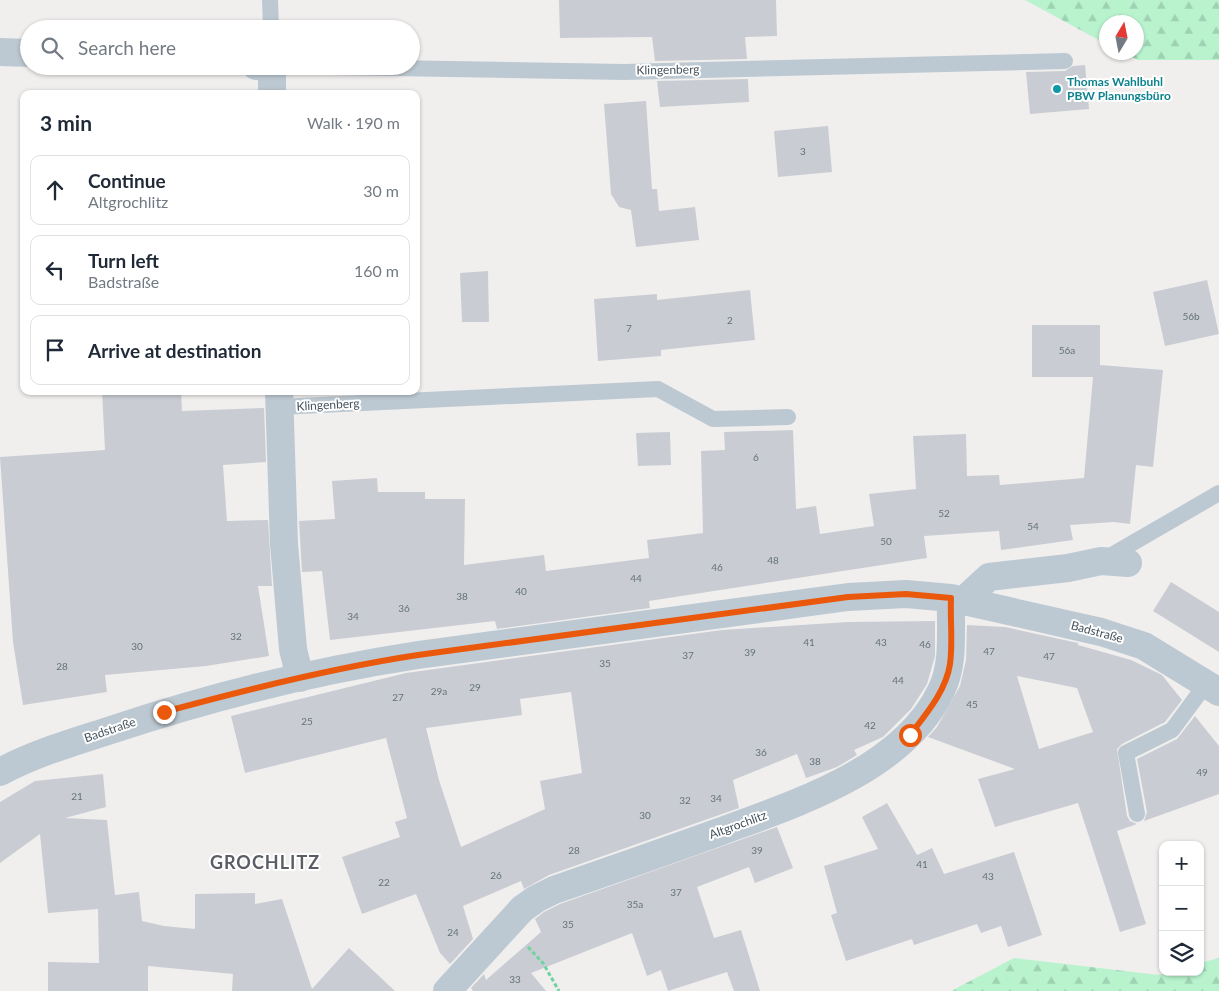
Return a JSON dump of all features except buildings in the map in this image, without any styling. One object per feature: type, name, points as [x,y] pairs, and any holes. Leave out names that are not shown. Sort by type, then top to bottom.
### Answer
[{"type":"street","points":[[0,52],[20,53]]},
{"type":"street","name":"Klingenberg","points":[[268,75],[271,90]]},
{"type":"street","name":"Klingenberg","points":[[279,399],[284,544],[293,649],[300,678]]},
{"type":"street","points":[[957,599],[989,577],[1068,568],[1101,561],[1128,563]]},
{"type":"street","name":"Badstraße","points":[[0,772],[31,757],[164,712],[300,678],[418,655],[848,597],[906,594],[957,599],[1124,638],[1164,657],[1212,688]]},
{"type":"street","name":"Altgrochlitz","points":[[447,991],[508,924],[536,898],[790,806],[821,792],[895,748],[910,735],[923,718],[940,693],[946,679],[950,664],[957,599]]},
{"type":"lane","points":[[270,0],[271,20]]},
{"type":"lane","name":"Klingenberg","points":[[420,69],[624,72],[1065,61]]},
{"type":"lane","name":"Klingenberg","points":[[279,399],[658,389],[713,419],[788,418]]},
{"type":"lane","points":[[1101,561],[1219,493]]},
{"type":"lane","points":[[1137,814],[1126,753],[1172,730],[1212,688]]},
{"type":"path","points":[[508,924],[543,963],[559,991]]},
{"type":"green space","points":[[1025,0],[1219,0],[1219,60],[1144,60],[1144,15],[1099,15],[1099,40]]},
{"type":"green space","points":[[1014,958],[1159,976],[1204,976],[1204,962],[1219,958],[1219,991],[951,991]]},
{"type":"place","name":"Thomas Wahlbuhl PBW Planungsbüro","points":[[1057,89]]},
{"type":"district","name":"GROCHLITZ","points":[[265,863]]},
{"type":"route","points":[[164,712],[234,693],[348,667],[418,655],[848,597],[906,594],[951,598],[950,664],[946,679],[940,693],[910,735]]}]
